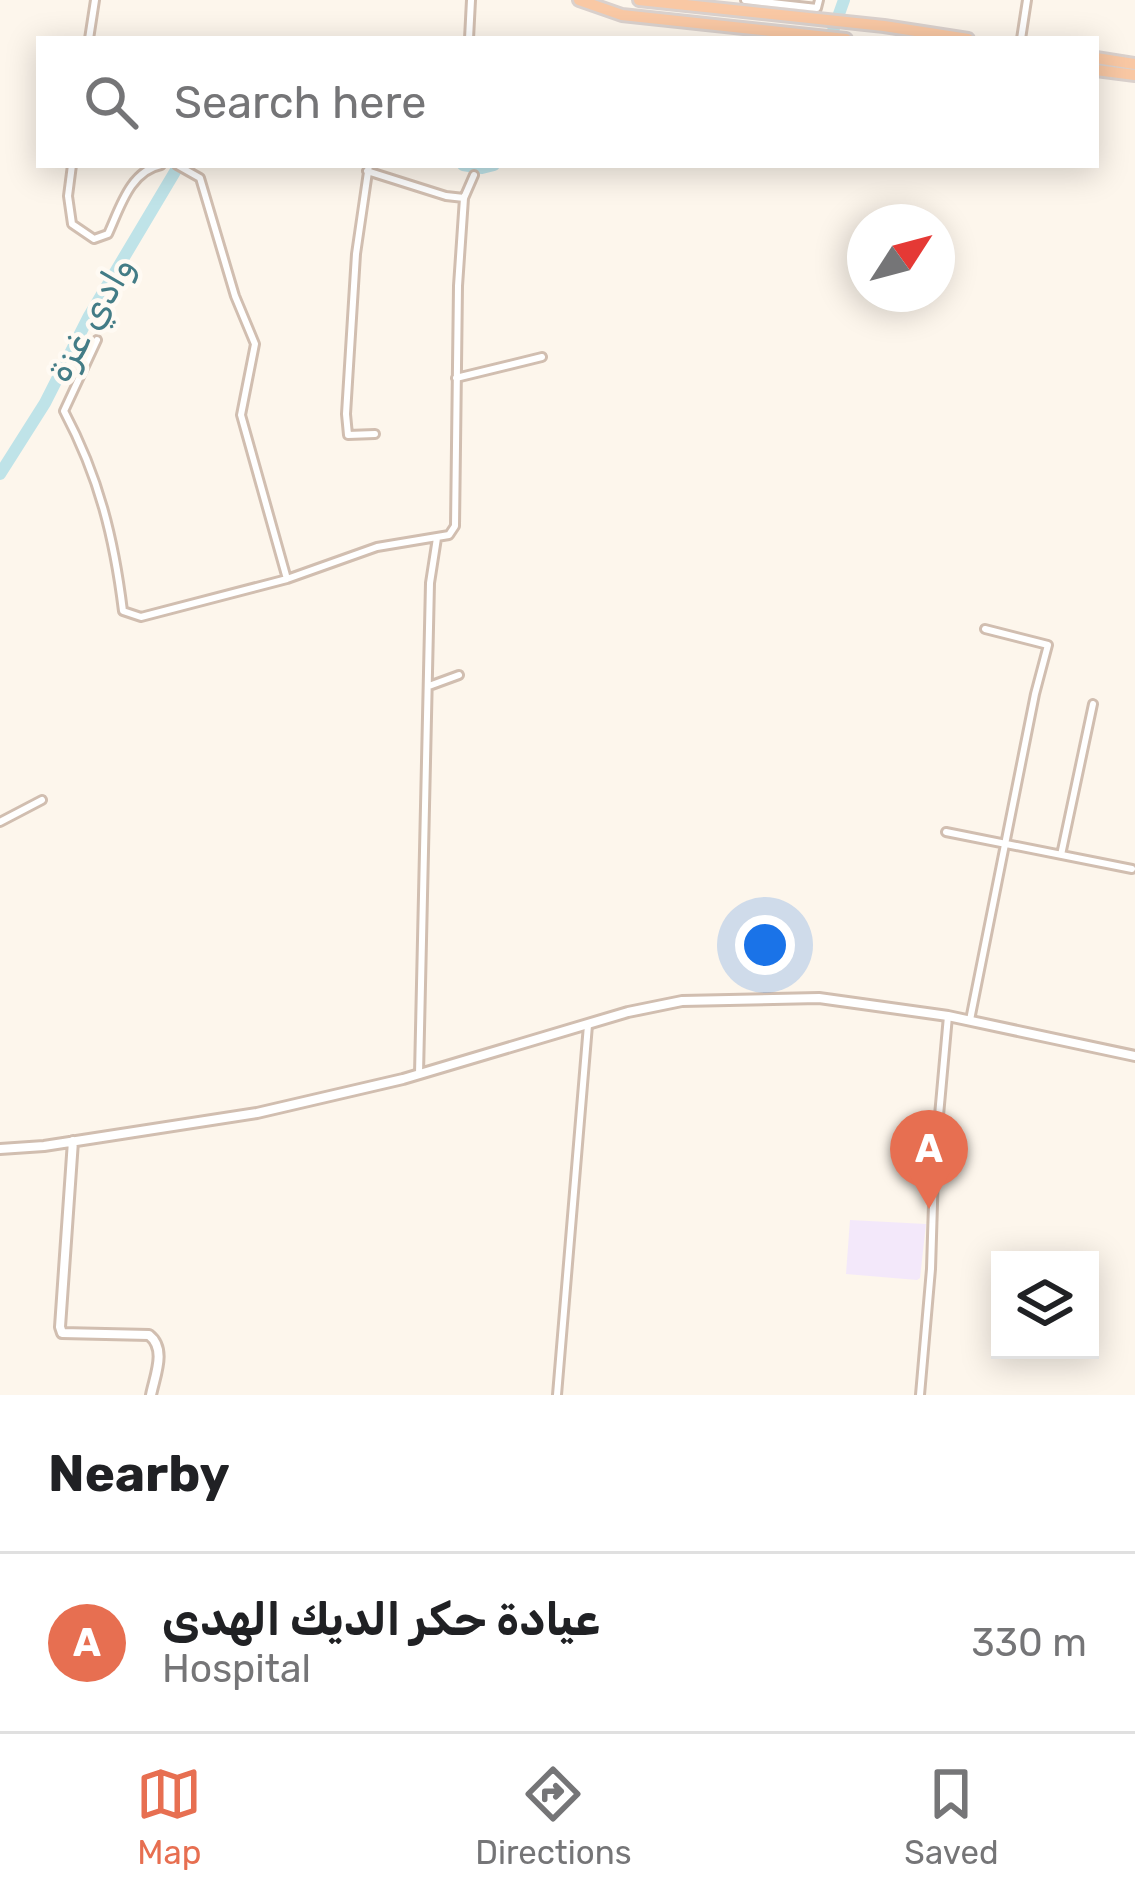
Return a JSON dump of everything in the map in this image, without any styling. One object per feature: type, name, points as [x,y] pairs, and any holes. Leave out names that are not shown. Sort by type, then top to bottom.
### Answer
[{"type":"highway","points":[[579,0],[622,15],[816,36]]},
{"type":"highway","points":[[639,0],[946,36]]},
{"type":"highway","points":[[1099,58],[1135,64]]},
{"type":"highway","points":[[1099,70],[1135,75]]},
{"type":"street","points":[[89,36],[94,0]]},
{"type":"street","points":[[469,36],[471,0]]},
{"type":"street","points":[[745,0],[817,8],[818,0]]},
{"type":"street","points":[[1021,36],[1027,0]]},
{"type":"street","points":[[72,168],[68,196],[72,224],[94,239],[108,234],[124,198],[144,170],[151,168]]},
{"type":"street","points":[[182,168],[200,178],[255,344],[241,415],[287,579]]},
{"type":"street","points":[[375,434],[348,435],[346,414],[355,270],[368,168],[464,198]]},
{"type":"street","points":[[97,340],[64,411],[88,460],[108,521],[123,611],[142,617],[287,579],[377,548],[449,535],[455,526],[464,198],[474,175]]},
{"type":"street","points":[[456,378],[542,357]]},
{"type":"street","points":[[419,1074],[430,583],[437,538]]},
{"type":"street","points":[[970,1020],[1048,645],[985,629]]},
{"type":"street","points":[[429,686],[459,675]]},
{"type":"street","points":[[1060,855],[1093,704]]},
{"type":"street","points":[[0,822],[42,800]]},
{"type":"street","points":[[946,832],[1132,869]]},
{"type":"street","points":[[0,1150],[257,1113],[419,1074],[663,1003],[819,998],[970,1020],[1135,1056]]},
{"type":"street","points":[[920,1395],[948,1016]]},
{"type":"street","points":[[557,1395],[588,1025]]},
{"type":"street","points":[[73,1141],[60,1327],[62,1333],[149,1335],[159,1349],[151,1395]]},
{"type":"shaded area","points":[[850,1220],[926,1224],[920,1278],[846,1274]]},
{"type":"waterway","name":"وادي غزة","points":[[831,36],[844,0]]},
{"type":"waterway","name":"وادي غزة","points":[[0,474],[177,168]]},
{"type":"place","name":"عيادة حكر الديك الهدى","points":[[929,1209]]}]
